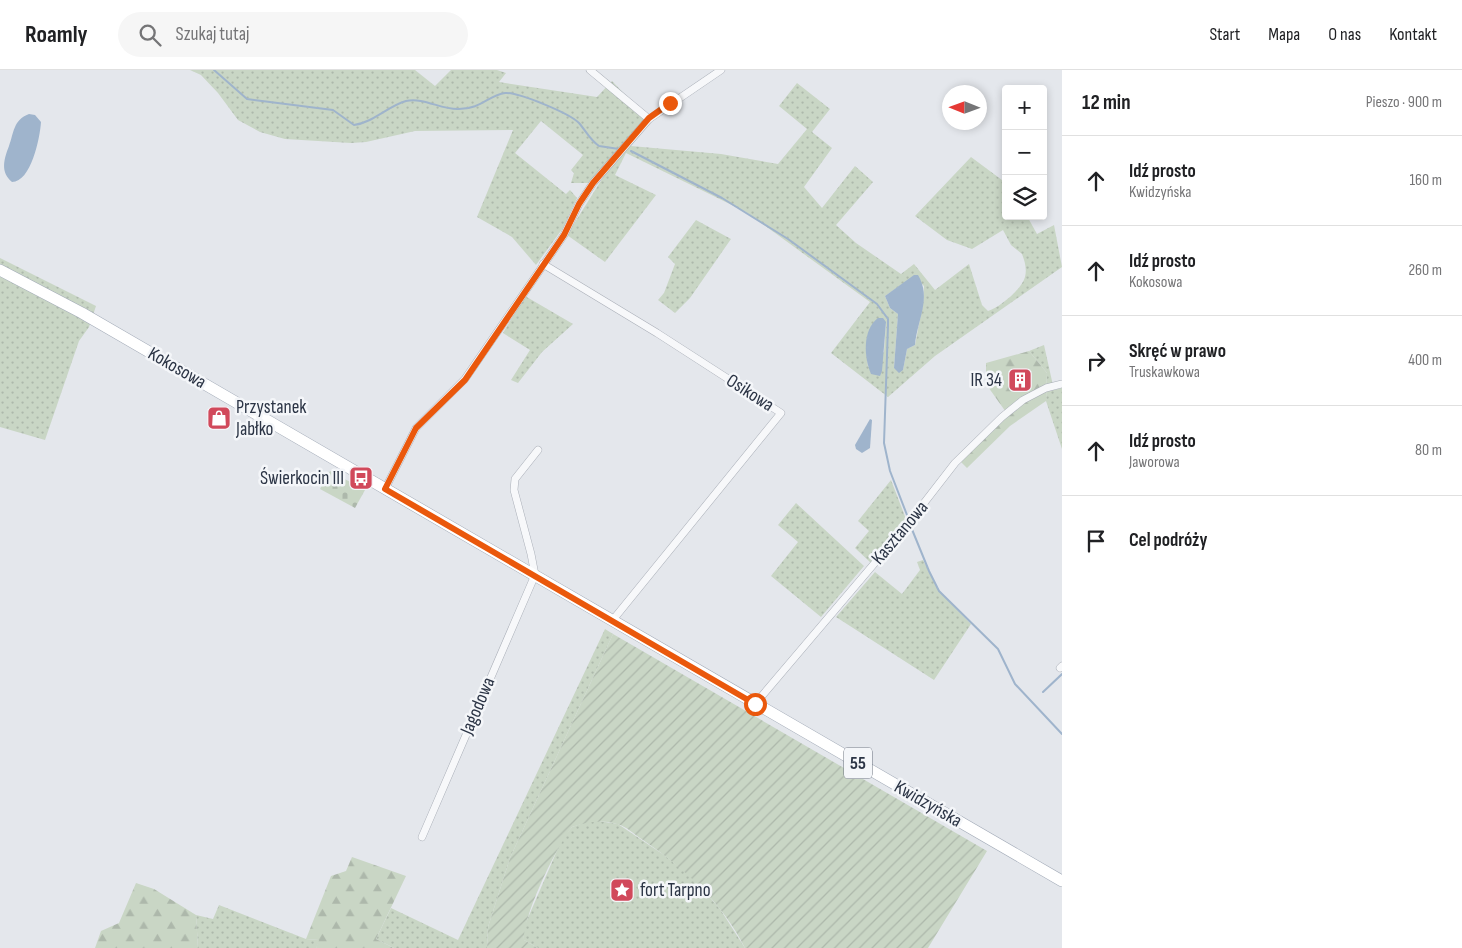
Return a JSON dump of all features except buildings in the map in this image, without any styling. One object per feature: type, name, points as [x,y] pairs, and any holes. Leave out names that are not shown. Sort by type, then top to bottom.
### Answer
[{"type":"main road","name":"Kokosowa","points":[[0,270],[82,313],[612,621]]},
{"type":"main road","name":"Kwidzyńska","points":[[612,621],[1062,881]]},
{"type":"street","points":[[590,70],[649,118]]},
{"type":"street","points":[[385,489],[416,428],[465,380],[564,235],[586,192],[649,118],[722,70]]},
{"type":"street","name":"Osikowa","points":[[543,264],[657,333],[781,413],[612,621]]},
{"type":"street","name":"Kasztanowa","points":[[755,704],[907,526],[955,463],[1002,417],[1023,400],[1046,388],[1062,384]]},
{"type":"street","points":[[535,576],[514,490],[514,479],[538,450]]},
{"type":"street","name":"Jagodowa","points":[[422,837],[535,576]]},
{"type":"green space","points":[[190,70],[415,70],[435,86],[451,70],[497,70],[506,73],[499,82],[597,97],[612,81],[649,123],[631,146],[721,154],[778,164],[807,129],[779,106],[797,83],[830,109],[812,132],[832,148],[804,187],[822,208],[855,166],[873,182],[836,225],[856,243],[901,274],[914,264],[935,290],[969,264],[982,305],[988,311],[1004,302],[1020,287],[1026,271],[1022,254],[1011,245],[1003,230],[972,249],[947,240],[915,216],[971,157],[1002,180],[1002,220],[1029,220],[1037,234],[1054,225],[1062,267],[935,356],[888,397],[831,353],[870,302],[746,212],[626,153],[615,175],[656,195],[605,262],[567,235],[607,171],[601,168],[589,183],[571,183],[574,173],[571,170],[583,155],[541,121],[515,153],[566,194],[570,190],[577,198],[563,228],[536,265],[512,237],[477,217],[513,130],[415,131],[366,142],[351,143],[285,139],[260,132],[238,120],[218,93],[201,75]],"holes":[[[914,276],[924,286],[923,304],[915,345],[907,349],[903,370],[894,368],[898,314],[890,308],[885,296]],[[886,322],[884,352],[868,367],[866,348]]]},
{"type":"green space","points":[[696,220],[731,239],[690,298],[675,313],[658,300],[664,293],[675,264],[668,257]]},
{"type":"green space","points":[[0,258],[96,306],[89,327],[79,341],[45,440],[0,427]]},
{"type":"green space","points":[[525,296],[573,324],[542,352],[518,383],[511,380],[530,350],[503,333]]},
{"type":"green space","points":[[1044,345],[1054,390],[1062,388],[1062,449],[1046,401],[1047,373],[1029,351]]},
{"type":"green space","points":[[1029,351],[1047,373],[1046,401],[1010,426],[967,468],[961,462],[1008,415],[986,384],[986,363]]},
{"type":"green space","points":[[330,471],[365,490],[355,508],[320,489]]},
{"type":"green space","points":[[891,480],[906,519],[871,563],[855,548],[869,531],[858,521]]},
{"type":"green space","points":[[796,503],[864,566],[821,617],[771,576],[798,542],[778,525]]},
{"type":"green space","points":[[923,560],[939,591],[971,624],[934,680],[836,617],[875,572],[902,594],[920,570],[917,562]]},
{"type":"green space","points":[[605,629],[613,634],[510,858],[488,927],[487,948],[394,948],[376,939],[391,908],[458,940]]},
{"type":"green space","points":[[613,634],[987,851],[928,948],[745,948],[736,931],[714,901],[688,875],[627,829],[611,822],[600,821],[572,827],[550,865],[535,899],[525,929],[524,940],[538,948],[487,948],[488,927],[510,858]]},
{"type":"green space","name":"fort Tarpno","points":[[592,820],[618,824],[664,855],[693,878],[720,909],[745,948],[538,948],[524,940],[524,927],[562,839],[572,827]]},
{"type":"green space","points":[[352,857],[406,876],[376,939],[394,948],[316,948],[319,940],[306,939],[331,876],[346,871]]},
{"type":"green space","points":[[136,883],[154,889],[196,915],[198,948],[95,948],[101,931],[119,923]]},
{"type":"green space","points":[[219,905],[306,939],[320,940],[316,948],[198,948],[196,915],[213,919]]},
{"type":"water","points":[[29,114],[35,115],[41,122],[39,138],[29,167],[19,180],[12,182],[4,170],[6,156],[17,123]]},
{"type":"water","points":[[914,275],[918,275],[922,284],[924,301],[915,345],[907,349],[903,370],[899,373],[894,368],[898,314],[890,308],[885,296]]},
{"type":"water","points":[[878,318],[883,318],[886,322],[880,376],[871,374],[866,352],[869,330]]},
{"type":"water","points":[[870,419],[872,420],[870,448],[862,453],[856,449],[855,445]]},
{"type":"waterway","points":[[214,70],[247,99],[333,110],[354,125],[361,124],[406,101],[413,100],[446,108],[459,109],[473,107],[499,94],[512,94],[543,104],[565,114],[579,123],[599,146],[619,149]]},
{"type":"waterway","points":[[631,151],[722,198],[788,239],[877,304],[888,319],[884,443],[890,471],[907,515]]},
{"type":"waterway","points":[[911,527],[939,591],[998,649],[1015,684],[1062,734]]},
{"type":"waterway","points":[[1043,692],[1062,674]]},
{"type":"place","name":"IR 34","points":[[1020,380]]},
{"type":"place","name":"Przystanek Jabłko","points":[[219,418]]},
{"type":"place","name":"Świerkocin III","points":[[361,478]]},
{"type":"place","name":"fort Tarpno","points":[[622,890]]},
{"type":"route","points":[[670,103],[649,118],[586,192],[564,235],[465,380],[416,428],[385,489],[755,704]]}]
